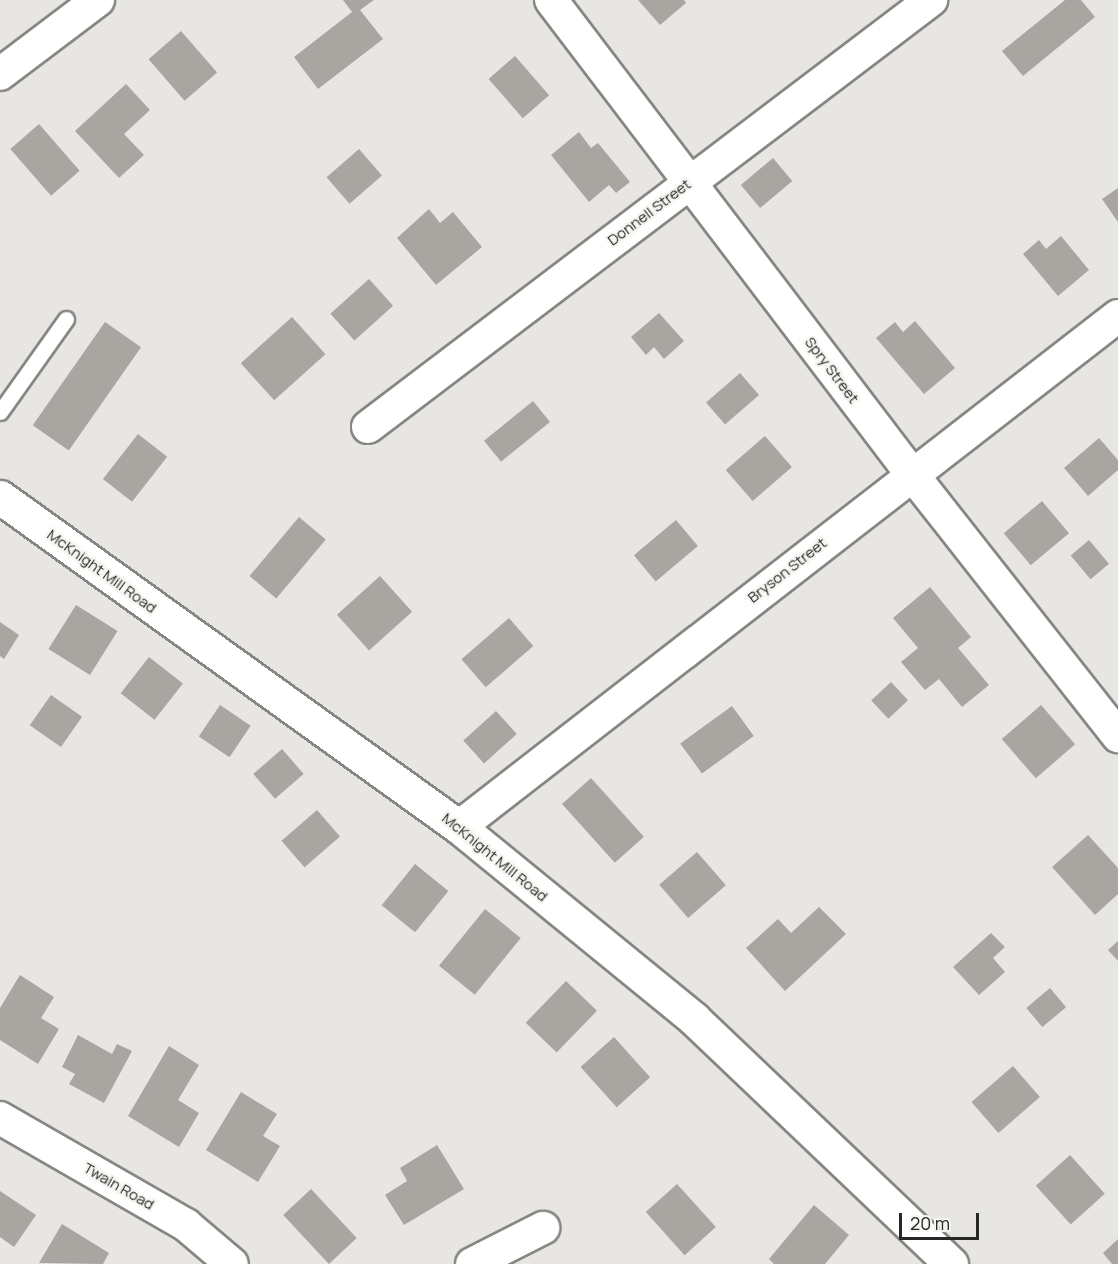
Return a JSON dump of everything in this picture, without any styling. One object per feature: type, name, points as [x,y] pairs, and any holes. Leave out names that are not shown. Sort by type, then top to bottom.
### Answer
[{"type":"street","points":[[0,74],[98,0]]},
{"type":"street","name":"Spry Street","points":[[551,0],[911,473],[1118,736]]},
{"type":"street","name":"Donnell Street","points":[[368,427],[688,182],[931,0]]},
{"type":"street","name":"Bryson Street","points":[[459,827],[911,473],[1118,316]]},
{"type":"street","name":"McKnight Mill Road","points":[[0,497],[459,827],[694,1019],[951,1264]]},
{"type":"street","name":"Twain Road","points":[[0,1118],[186,1225],[232,1264]]},
{"type":"street","points":[[472,1264],[543,1227]]},
{"type":"lane","points":[[0,412],[66,320]]},
{"type":"building","points":[[343,0],[374,0],[360,10],[383,39],[318,89],[294,57],[352,12]]},
{"type":"building","points":[[638,0],[684,0],[686,3],[660,25]]},
{"type":"building","points":[[1065,0],[1081,0],[1095,17],[1023,76],[1002,51]]},
{"type":"building","points":[[181,31],[217,73],[185,101],[149,59]]},
{"type":"building","points":[[515,56],[549,95],[523,118],[489,79]]},
{"type":"building","points":[[126,84],[150,110],[124,134],[144,155],[119,178],[75,131]]},
{"type":"building","points":[[39,124],[80,171],[51,196],[10,149]]},
{"type":"building","points":[[579,132],[591,148],[598,143],[630,182],[616,193],[609,185],[589,202],[551,155]]},
{"type":"building","points":[[359,149],[382,175],[350,204],[327,177]]},
{"type":"building","points":[[773,158],[792,181],[760,208],[741,185]]},
{"type":"building","points":[[1118,188],[1118,222],[1102,199]]},
{"type":"building","points":[[429,209],[440,223],[453,212],[482,247],[436,285],[397,238]]},
{"type":"building","points":[[1061,236],[1089,270],[1058,296],[1023,254],[1039,240],[1046,249]]},
{"type":"building","points":[[369,279],[393,306],[354,341],[330,314]]},
{"type":"building","points":[[659,313],[684,341],[664,359],[654,347],[646,355],[631,337]]},
{"type":"building","points":[[292,317],[325,354],[274,400],[241,363]]},
{"type":"building","points":[[915,321],[955,368],[924,394],[876,338],[895,322],[903,332]]},
{"type":"building","points":[[105,322],[141,347],[69,450],[33,425]]},
{"type":"building","points":[[740,373],[759,395],[725,424],[706,403]]},
{"type":"building","points":[[533,401],[550,422],[501,462],[484,441]]},
{"type":"building","points":[[138,434],[167,457],[132,502],[103,479]]},
{"type":"building","points":[[765,436],[792,467],[753,501],[726,470]]},
{"type":"building","points":[[1099,438],[1118,460],[1118,470],[1088,496],[1064,468]]},
{"type":"building","points":[[1042,501],[1069,533],[1031,565],[1004,533]]},
{"type":"building","points":[[299,517],[326,539],[276,598],[250,576]]},
{"type":"building","points":[[676,520],[698,546],[656,581],[634,555]]},
{"type":"building","points":[[1089,540],[1109,564],[1091,579],[1071,555]]},
{"type":"building","points":[[380,576],[412,612],[369,650],[337,615]]},
{"type":"building","points":[[930,587],[971,637],[958,648],[989,685],[962,707],[939,679],[925,690],[901,662],[918,648],[893,618]]},
{"type":"building","points":[[76,605],[118,631],[90,675],[48,649]]},
{"type":"building","points":[[509,618],[533,646],[486,687],[461,659]]},
{"type":"building","points":[[0,622],[19,635],[4,659],[0,656]]},
{"type":"building","points":[[149,657],[183,683],[155,720],[121,693]]},
{"type":"building","points":[[891,682],[908,700],[888,719],[871,700]]},
{"type":"building","points":[[51,695],[82,717],[61,747],[30,725]]},
{"type":"building","points":[[220,705],[251,726],[229,757],[199,737]]},
{"type":"building","points":[[1041,705],[1075,744],[1036,778],[1002,739]]},
{"type":"building","points":[[732,706],[754,736],[702,774],[680,744]]},
{"type":"building","points":[[496,711],[517,734],[484,763],[463,740]]},
{"type":"building","points":[[282,749],[304,774],[275,799],[253,774]]},
{"type":"building","points":[[591,778],[644,837],[615,863],[562,804]]},
{"type":"building","points":[[317,810],[340,836],[304,867],[282,841]]},
{"type":"building","points":[[1088,835],[1118,868],[1118,894],[1095,915],[1052,867]]},
{"type":"building","points":[[697,852],[726,885],[688,918],[659,885]]},
{"type":"building","points":[[415,864],[448,891],[415,932],[382,905]]},
{"type":"building","points":[[819,907],[846,934],[785,991],[746,948],[778,919],[791,933]]},
{"type":"building","points":[[485,909],[521,938],[475,995],[439,966]]},
{"type":"building","points":[[991,933],[1005,947],[993,958],[1005,972],[979,995],[953,967]]},
{"type":"building","points":[[1118,941],[1118,961],[1108,950]]},
{"type":"building","points":[[20,975],[54,997],[41,1018],[59,1029],[38,1064],[0,1040],[0,1008]]},
{"type":"building","points":[[566,981],[597,1011],[557,1053],[526,1023]]},
{"type":"building","points":[[1050,988],[1066,1007],[1042,1027],[1026,1008]]},
{"type":"building","points":[[78,1035],[112,1054],[117,1044],[132,1051],[104,1103],[69,1084],[75,1074],[62,1067]]},
{"type":"building","points":[[614,1037],[650,1077],[617,1107],[581,1067]]},
{"type":"building","points":[[169,1046],[199,1065],[178,1100],[199,1113],[179,1147],[128,1116]]},
{"type":"building","points":[[1013,1066],[1040,1097],[998,1133],[971,1102]]},
{"type":"building","points":[[241,1092],[277,1114],[263,1136],[280,1146],[258,1182],[206,1150]]},
{"type":"building","points":[[437,1145],[464,1189],[404,1225],[385,1195],[407,1181],[400,1168]]},
{"type":"building","points":[[1070,1155],[1105,1194],[1071,1224],[1036,1186]]},
{"type":"building","points":[[677,1184],[716,1227],[685,1255],[646,1212]]},
{"type":"building","points":[[311,1189],[357,1238],[329,1264],[283,1215]]},
{"type":"building","points":[[0,1191],[36,1215],[14,1247],[0,1237]]},
{"type":"building","points":[[814,1205],[849,1235],[825,1264],[774,1264],[769,1259]]},
{"type":"building","points":[[62,1224],[109,1253],[103,1264],[39,1263]]},
{"type":"building","points":[[1118,1239],[1118,1264],[1112,1264],[1103,1253]]}]
